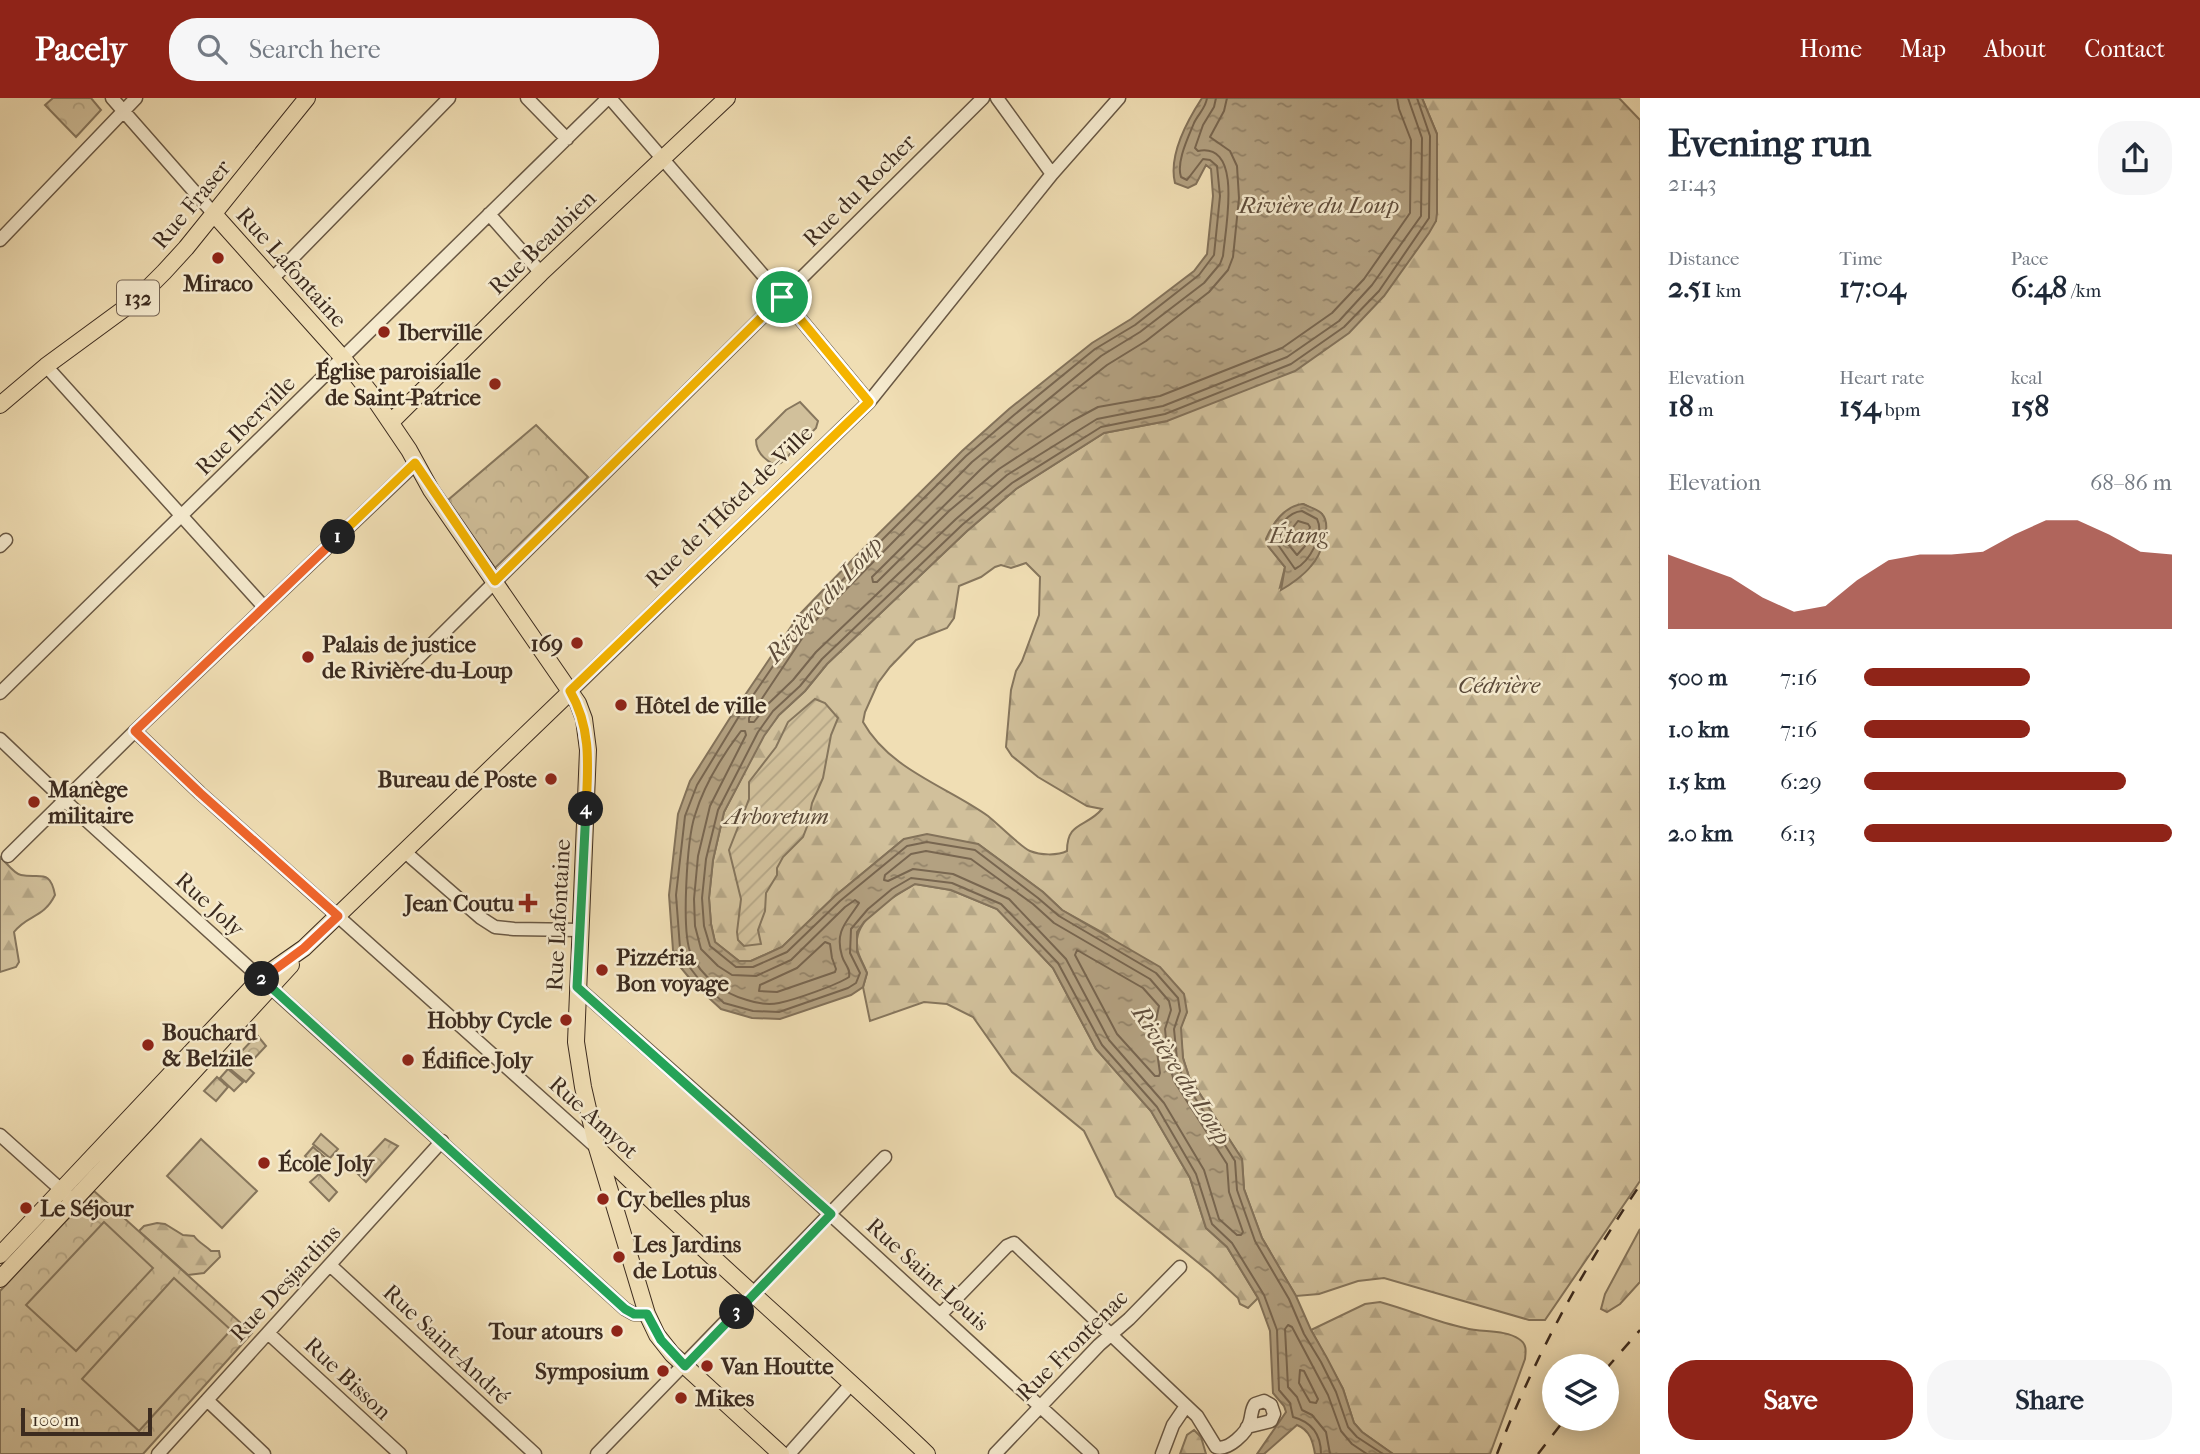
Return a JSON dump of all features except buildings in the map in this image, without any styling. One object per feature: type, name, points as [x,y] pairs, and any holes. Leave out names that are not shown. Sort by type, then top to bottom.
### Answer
[{"type":"main road","name":"Rue Fraser","points":[[0,405],[46,366],[136,300],[187,248],[307,98]]},
{"type":"main road","name":"Rue Beaubien","points":[[391,422],[541,273],[727,98]]},
{"type":"main road","name":"Rue Lafontaine","points":[[214,214],[342,357],[391,422],[415,463],[570,691],[584,719],[588,750],[577,987],[577,1056],[597,1148],[647,1314],[661,1340],[685,1366],[780,1454]]},
{"type":"main road","name":"Rue de l'Hôtel-de-Ville","points":[[67,1196],[266,983],[570,691]]},
{"type":"main road","name":"Rue Amyot","points":[[597,1148],[646,1197],[927,1454]]},
{"type":"main road","points":[[614,1210],[615,1204],[625,1196],[633,1194],[646,1197]]},
{"type":"main road","points":[[0,1255],[67,1196]]},
{"type":"main road","points":[[0,1279],[67,1196]]},
{"type":"street","name":"Rue Lafontaine","points":[[112,98],[214,214]]},
{"type":"street","points":[[0,240],[136,98]]},
{"type":"street","points":[[272,279],[449,98]]},
{"type":"street","points":[[527,98],[567,139]]},
{"type":"street","points":[[609,98],[782,297],[869,402]]},
{"type":"street","name":"Rue Iberville","points":[[0,693],[609,98]]},
{"type":"street","name":"Rue du Rocher","points":[[408,668],[982,98]]},
{"type":"street","points":[[996,98],[1052,174]]},
{"type":"street","name":"Rue de l'Hôtel-de-Ville","points":[[570,691],[869,402],[1052,174],[1119,98]]},
{"type":"street","points":[[489,214],[541,273]]},
{"type":"street","points":[[46,366],[264,607]]},
{"type":"street","points":[[8,856],[415,463]]},
{"type":"street","name":"Rue Amyot","points":[[135,731],[200,793],[597,1148]]},
{"type":"street","name":"Rue Joly","points":[[0,739],[608,1293],[632,1314],[647,1314]]},
{"type":"street","points":[[405,852],[495,927],[580,930]]},
{"type":"street","name":"Rue Saint-Louis","points":[[577,987],[831,1214],[1092,1454]]},
{"type":"street","points":[[0,1135],[67,1196]]},
{"type":"street","name":"Rue Desjardins","points":[[158,1454],[442,1141]]},
{"type":"street","points":[[597,1454],[885,1157]]},
{"type":"street","points":[[941,1314],[1012,1243],[1197,1416],[1212,1443],[1218,1448],[1228,1446],[1247,1427]]},
{"type":"street","name":"Rue Saint-André","points":[[331,1266],[535,1454]]},
{"type":"street","name":"Rue Frontenac","points":[[995,1454],[1180,1267]]},
{"type":"street","name":"Rue Bisson","points":[[268,1333],[400,1454]]},
{"type":"street","points":[[789,1454],[852,1383]]},
{"type":"street","points":[[207,1399],[264,1454]]},
{"type":"street","points":[[1162,1454],[1173,1425],[1186,1406]]},
{"type":"green space","points":[[53,98],[91,98],[101,110],[76,137],[45,105]]},
{"type":"green space","name":"Cédrière","points":[[1422,98],[1619,98],[1640,120],[1640,1181],[1545,1320],[1529,1320],[1384,1278],[1358,1281],[1319,1294],[1296,1296],[1262,1238],[1244,1189],[1242,1159],[1189,1077],[1183,1058],[1180,1028],[1187,1012],[1107,935],[1062,910],[1043,892],[978,844],[904,839],[835,896],[782,947],[751,961],[739,961],[715,942],[711,924],[709,898],[713,860],[724,812],[763,736],[779,715],[805,691],[827,664],[967,531],[1016,489],[1104,433],[1167,421],[1436,221],[1437,134]],"holes":[[[1303,504],[1322,514],[1323,538],[1320,548],[1307,564],[1280,587],[1285,567],[1268,546],[1269,537],[1274,524],[1283,514]],[[1026,563],[1040,577],[1039,615],[1011,690],[1006,747],[1012,756],[1038,777],[1087,806],[1102,809],[1070,834],[1067,851],[1063,853],[1039,853],[1026,849],[972,805],[903,765],[874,739],[863,722],[878,683],[890,667],[916,640],[947,628],[954,618],[959,586],[981,577],[995,567],[1001,565],[1011,568]]]},
{"type":"green space","points":[[800,402],[818,421],[816,428],[781,463],[775,465],[762,455],[756,440],[786,410]]},
{"type":"green space","points":[[536,425],[588,477],[495,568],[448,500]]},
{"type":"green space","name":"Arboretum","points":[[815,699],[825,703],[838,718],[831,735],[823,778],[812,803],[803,837],[783,857],[777,868],[777,875],[766,893],[765,911],[758,930],[761,944],[744,946],[738,940],[741,899],[729,850],[749,799],[749,782],[776,747],[788,722]]},
{"type":"green space","points":[[0,857],[18,874],[47,878],[55,895],[46,908],[14,932],[19,962],[16,967],[0,972]]},
{"type":"green space","points":[[915,884],[951,890],[997,909],[1053,968],[1096,1049],[1151,1111],[1190,1178],[1206,1228],[1227,1247],[1258,1298],[1248,1308],[1240,1304],[1238,1298],[1211,1273],[1116,1196],[1084,1131],[1012,1072],[973,1017],[947,1004],[924,1002],[870,1021],[863,987],[867,973],[857,947],[857,936],[876,910]]},
{"type":"green space","points":[[257,1035],[266,1046],[249,1064],[239,1054]]},
{"type":"green space","points":[[237,1058],[254,1073],[246,1082],[229,1068]]},
{"type":"green space","points":[[228,1069],[243,1082],[234,1091],[220,1078]]},
{"type":"green space","points":[[217,1077],[228,1087],[216,1101],[204,1091]]},
{"type":"green space","points":[[321,1134],[338,1149],[330,1158],[313,1144]]},
{"type":"green space","points":[[201,1139],[257,1191],[222,1228],[167,1176]]},
{"type":"green space","points":[[385,1139],[398,1146],[366,1182],[355,1171]]},
{"type":"green space","points":[[313,1147],[328,1160],[319,1169],[305,1156]]},
{"type":"green space","points":[[319,1174],[337,1192],[329,1201],[310,1182]]},
{"type":"green space","points":[[94,1191],[252,1333],[143,1454],[0,1454],[0,1291]]},
{"type":"green space","points":[[104,1222],[153,1268],[76,1351],[26,1305]]},
{"type":"green space","points":[[165,1224],[183,1235],[194,1236],[211,1251],[219,1251],[220,1257],[204,1273],[188,1275],[139,1231],[144,1226]]},
{"type":"green space","points":[[1640,1229],[1640,1282],[1620,1304],[1607,1312],[1601,1309],[1605,1294]]},
{"type":"green space","points":[[174,1278],[231,1330],[139,1431],[82,1379]]},
{"type":"green space","points":[[1380,1302],[1454,1325],[1507,1334],[1523,1343],[1526,1350],[1525,1359],[1490,1454],[1393,1454],[1354,1423],[1343,1389],[1311,1330],[1365,1304]]},
{"type":"green space","points":[[1194,1430],[1201,1437],[1206,1454],[1180,1454],[1187,1435]]},
{"type":"water","name":"Rivière du Loup","points":[[1202,98],[1422,98],[1437,134],[1436,221],[1384,296],[1349,333],[1295,371],[1167,421],[1104,433],[1016,489],[967,531],[827,664],[805,691],[779,715],[764,736],[724,812],[713,860],[709,898],[711,924],[715,942],[739,961],[751,961],[782,947],[835,896],[904,839],[927,834],[978,844],[1043,892],[1062,910],[1160,967],[1184,994],[1187,1012],[1181,1028],[1183,1058],[1189,1077],[1242,1159],[1244,1189],[1262,1238],[1296,1296],[1343,1389],[1354,1423],[1393,1454],[1315,1454],[1308,1433],[1297,1425],[1264,1454],[1257,1454],[1286,1412],[1273,1393],[1270,1331],[1258,1298],[1227,1247],[1206,1228],[1190,1178],[1151,1111],[1096,1049],[1053,968],[997,909],[951,890],[915,884],[896,895],[864,922],[857,932],[857,952],[867,973],[863,987],[851,995],[780,1019],[752,1018],[721,1009],[696,986],[677,963],[673,950],[669,895],[678,814],[690,781],[799,615],[962,451],[1009,409],[1092,343],[1131,319],[1194,271],[1207,254],[1213,196],[1211,169],[1206,165],[1196,184],[1188,188],[1175,183],[1174,172],[1180,139]]},
{"type":"water","name":"Étang","points":[[1303,504],[1318,511],[1325,519],[1324,541],[1315,561],[1308,569],[1281,590],[1285,567],[1268,546],[1266,539],[1280,516],[1290,508]]},
{"type":"railway","points":[[1497,1454],[1527,1383],[1561,1315],[1598,1249],[1640,1185]]},
{"type":"railway","points":[[1619,1354],[1640,1330]]},
{"type":"railway","points":[[1538,1454],[1556,1431]]},
{"type":"place","name":"Miraco","points":[[218,258]]},
{"type":"place","name":"Iberville","points":[[384,332]]},
{"type":"place","name":"Église paroisialle de Saint-Patrice","points":[[495,384]]},
{"type":"place","name":"169","points":[[577,643]]},
{"type":"place","name":"Palais de justice de Rivière-du-Loup","points":[[308,657]]},
{"type":"place","name":"Hôtel de ville","points":[[621,705]]},
{"type":"place","name":"Bureau de Poste","points":[[551,779]]},
{"type":"place","name":"Manège militaire","points":[[34,802]]},
{"type":"place","name":"Jean Coutu","points":[[528,903]]},
{"type":"place","name":"Pizzéria Bon voyage","points":[[602,970]]},
{"type":"place","name":"Hobby Cycle","points":[[566,1020]]},
{"type":"place","name":"Bouchard & Belzile","points":[[148,1045]]},
{"type":"place","name":"Édifice Joly","points":[[408,1060]]},
{"type":"place","name":"École Joly","points":[[264,1163]]},
{"type":"place","name":"Cy belles plus","points":[[603,1199]]},
{"type":"place","name":"Le Séjour","points":[[26,1208]]},
{"type":"place","name":"Les Jardins de Lotus","points":[[619,1257]]},
{"type":"place","name":"Tour atours","points":[[617,1331]]},
{"type":"place","name":"Van Houtte","points":[[707,1366]]},
{"type":"place","name":"Symposium","points":[[663,1371]]},
{"type":"place","name":"Mikes","points":[[681,1398]]},
{"type":"route","points":[[782,297],[869,402],[570,691],[584,719],[588,750],[577,987],[831,1214],[685,1366],[666,1347],[647,1314],[632,1314],[625,1309],[261,978],[304,948],[338,916],[135,731],[415,463],[495,581],[782,297]]}]
